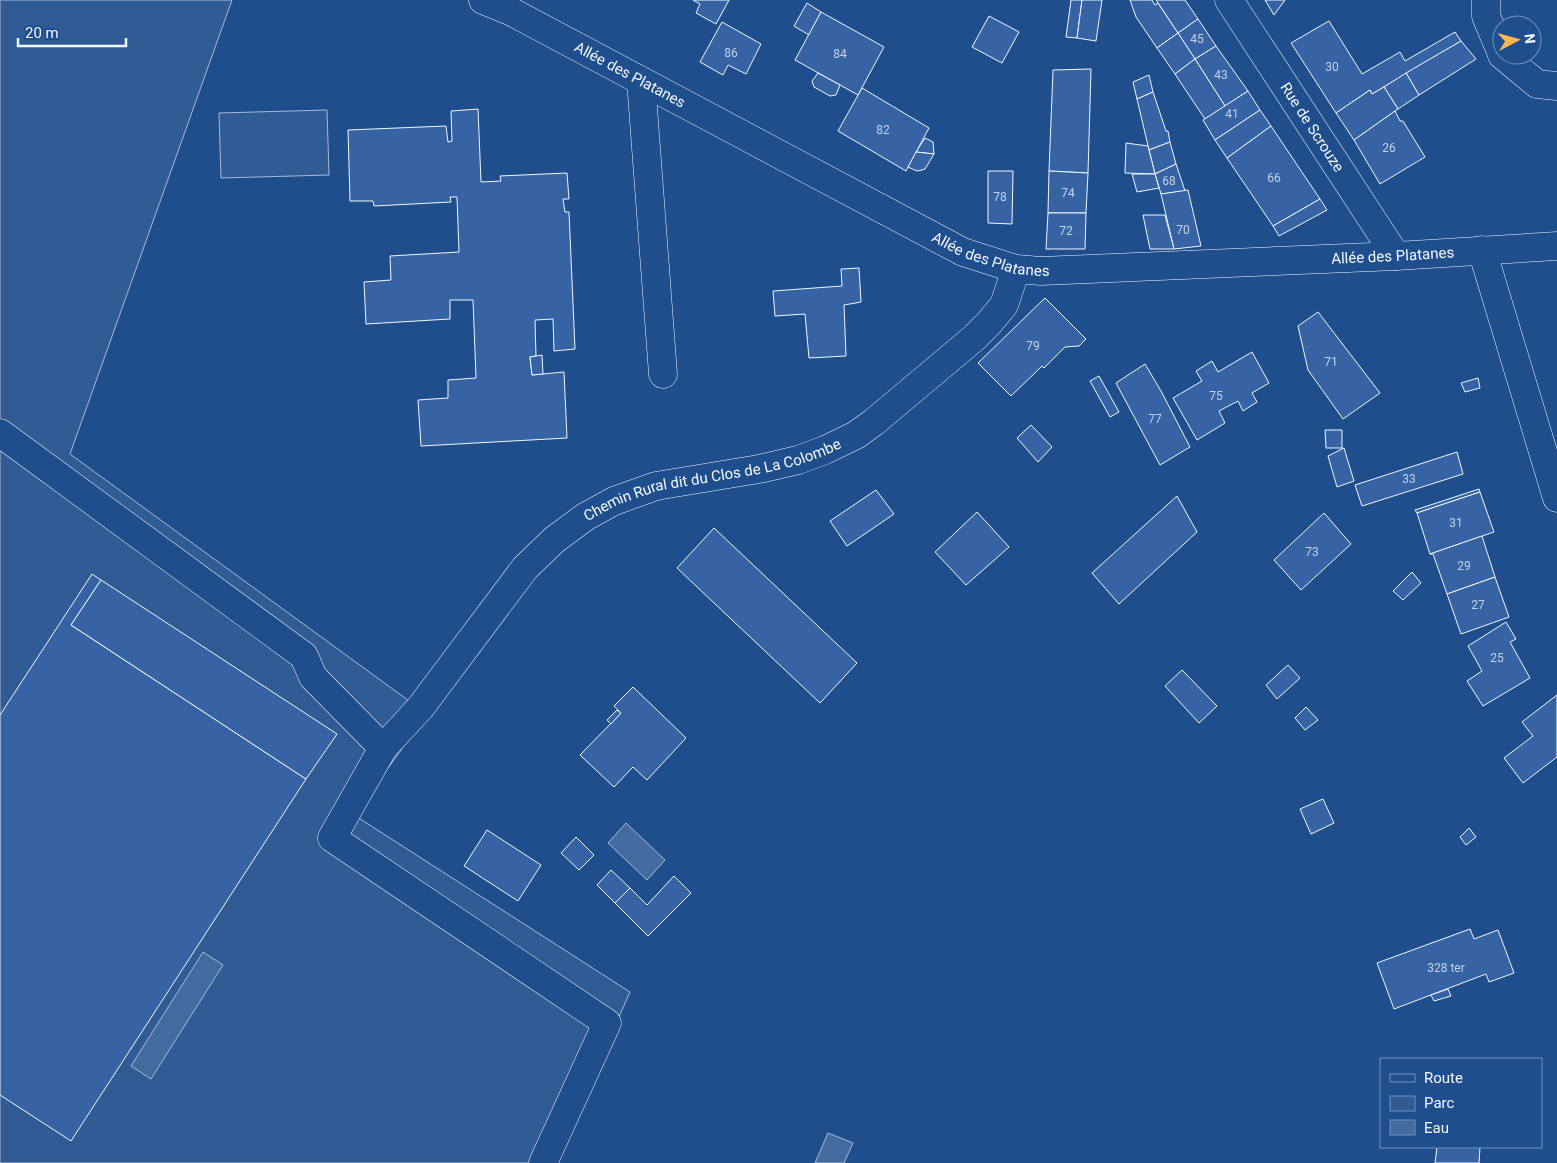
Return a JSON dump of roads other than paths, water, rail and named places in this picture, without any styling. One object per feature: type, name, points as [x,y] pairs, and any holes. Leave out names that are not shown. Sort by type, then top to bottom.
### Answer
[{"type":"street","name":"Allée des Platanes","points":[[483,0],[510,12],[642,81],[963,252],[1016,269],[1041,271],[1396,256],[1557,246]]},
{"type":"street","name":"Rue de Scrouze","points":[[1229,0],[1396,256]]},
{"type":"street","points":[[1486,0],[1486,16],[1492,31]]},
{"type":"street","points":[[1514,65],[1537,84],[1557,86]]},
{"type":"street","points":[[642,81],[663,374]]},
{"type":"street","points":[[1482,250],[1557,498]]},
{"type":"street","name":"Chemin Rural dit du Clos de La Colombe","points":[[543,1163],[607,1023],[332,838],[383,748],[420,708],[525,568],[554,540],[585,517],[614,501],[656,486],[759,469],[798,460],[825,450],[856,435],[974,338],[989,323],[1004,305],[1016,269]]},
{"type":"street","points":[[0,433],[304,656],[313,677],[383,748]]},
{"type":"water","points":[[626,823],[665,860],[647,880],[608,843]]},
{"type":"water","points":[[203,952],[223,965],[151,1079],[131,1066]]},
{"type":"water","points":[[828,1133],[853,1143],[844,1163],[815,1163]]}]
